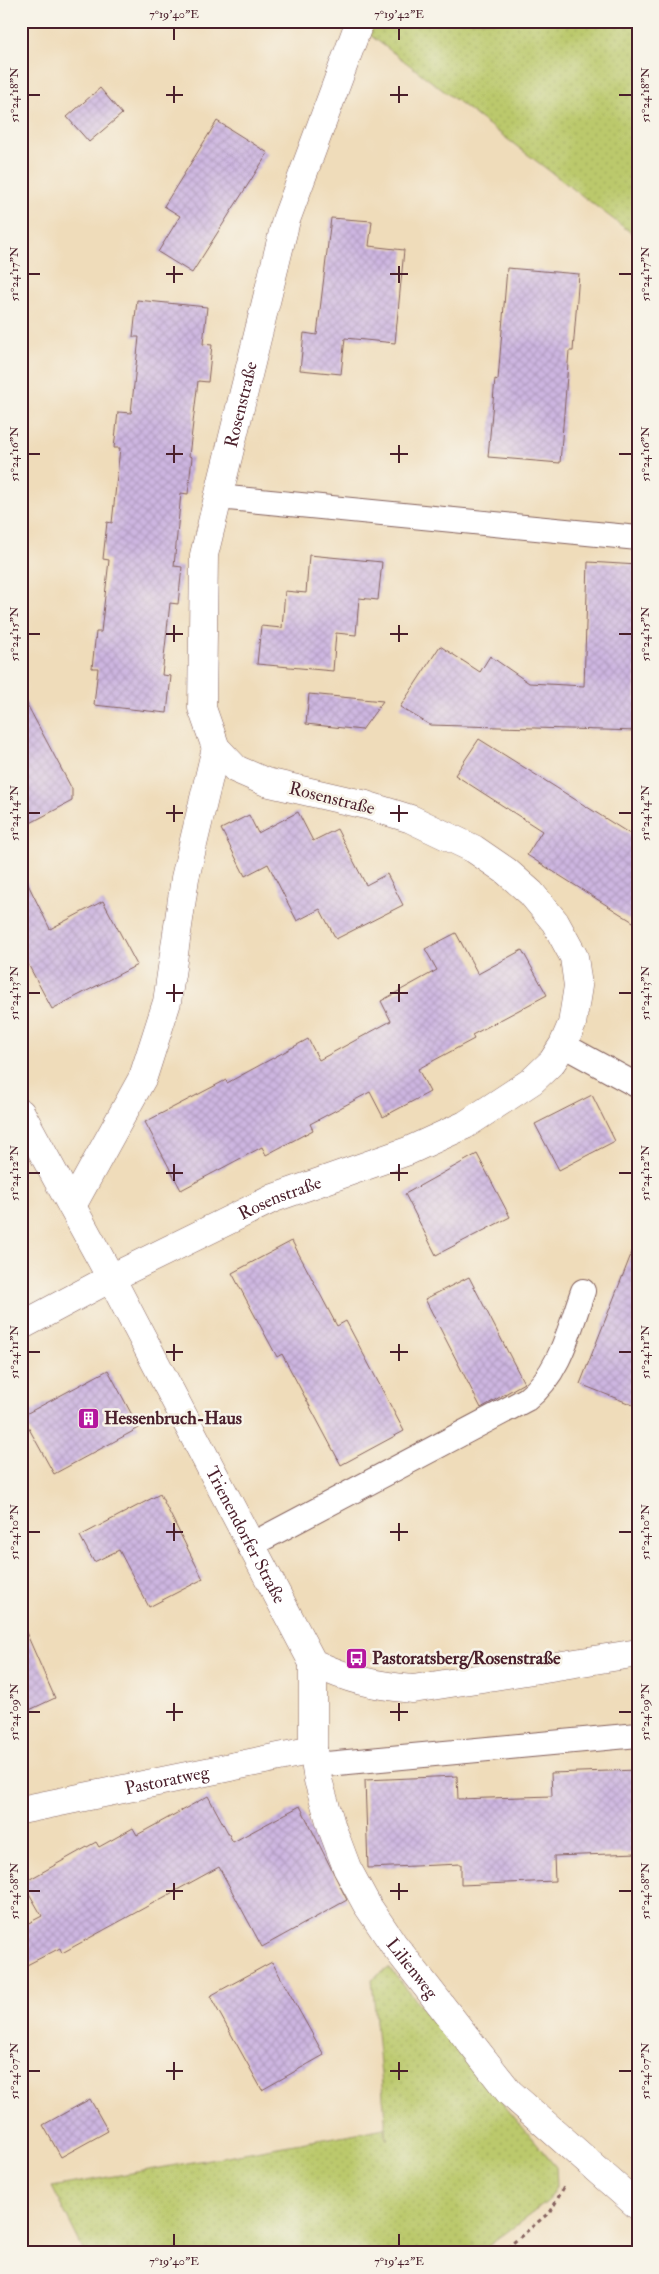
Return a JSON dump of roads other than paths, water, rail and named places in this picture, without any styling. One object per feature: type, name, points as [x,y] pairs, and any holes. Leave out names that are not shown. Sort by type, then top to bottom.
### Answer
[{"type":"street","name":"Rosenstraße","points":[[21,1326],[111,1278],[274,1198],[408,1151],[465,1125],[532,1081],[552,1062],[563,1045],[572,1024],[576,1004],[578,975],[574,957],[555,922],[531,893],[506,871],[474,849],[411,819],[366,805],[266,782],[236,769],[216,748],[202,708],[204,554],[286,220],[358,26]]},
{"type":"street","points":[[72,1206],[143,1077],[167,1002],[185,878],[216,748]]},
{"type":"street","name":"Trienendorfer Straße","points":[[21,1113],[111,1278],[249,1546],[312,1663]]},
{"type":"street","points":[[312,1663],[348,1679],[381,1686],[413,1689],[638,1653]]},
{"type":"street","name":"Lilienweg","points":[[312,1663],[314,1758],[332,1828],[347,1868],[367,1905],[394,1945],[509,2092],[638,2206]]},
{"type":"street","name":"Pastoratweg","points":[[21,1810],[314,1758]]},
{"type":"lane","points":[[218,497],[638,538]]},
{"type":"lane","points":[[563,1045],[638,1086]]},
{"type":"lane","points":[[249,1546],[527,1399],[541,1388],[551,1375],[583,1291]]},
{"type":"lane","points":[[314,1758],[638,1735]]},
{"type":"place","name":"Hessenbruch-Haus","points":[[88,1418]]},
{"type":"place","name":"Pastoratsberg/Rosenstraße","points":[[356,1658]]}]
